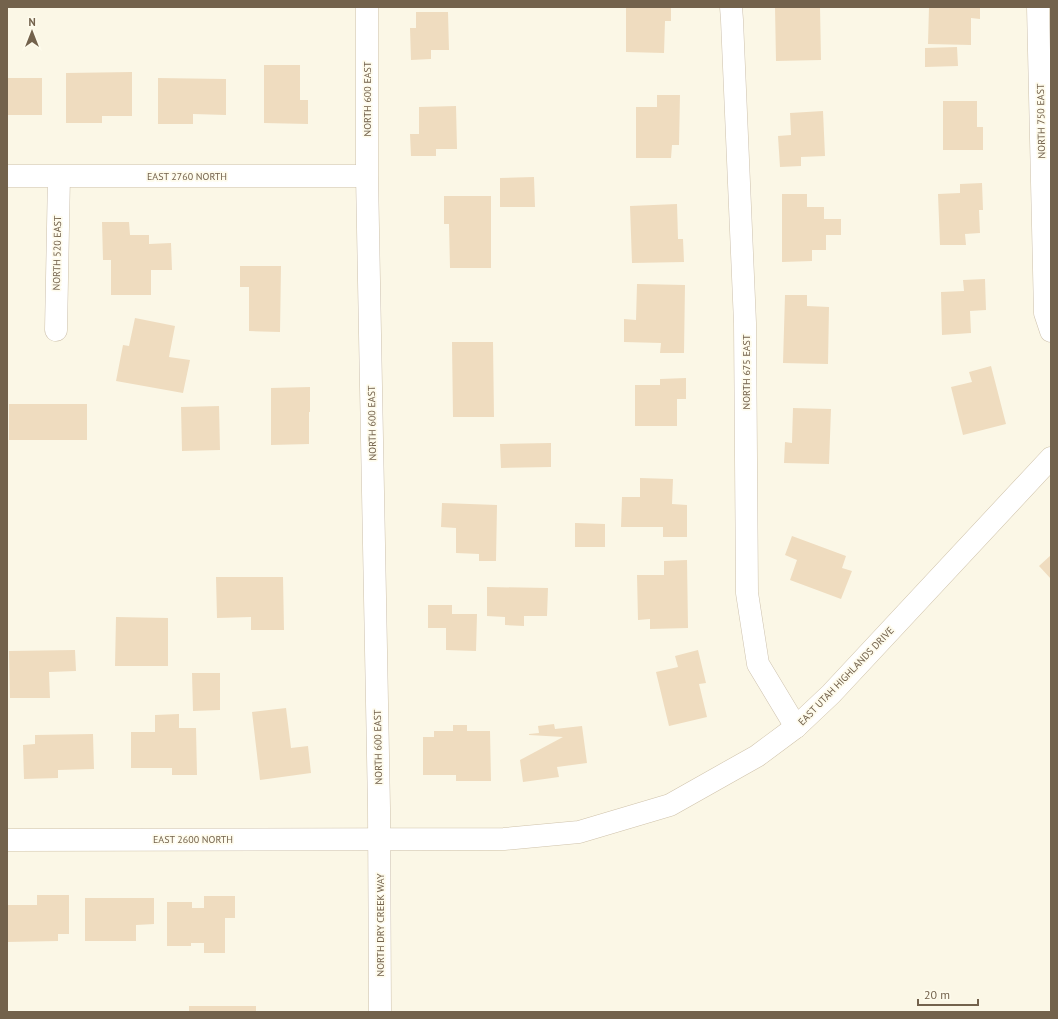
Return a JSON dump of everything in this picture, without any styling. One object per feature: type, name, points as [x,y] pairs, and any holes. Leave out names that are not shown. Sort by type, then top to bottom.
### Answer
[{"type":"street","name":"NORTH 600 EAST","points":[[366,7],[367,176],[379,839]]},
{"type":"street","name":"NORTH 675 EAST","points":[[731,7],[745,323],[748,593],[758,664],[796,727]]},
{"type":"street","name":"NORTH 750 EAST","points":[[1038,7],[1045,314],[1051,331]]},
{"type":"street","name":"EAST 2760 NORTH","points":[[7,176],[367,176]]},
{"type":"street","name":"NORTH 520 EAST","points":[[56,330],[59,176]]},
{"type":"street","name":"EAST UTAH HIGHLANDS DRIVE","points":[[379,839],[504,839],[579,832],[670,805],[757,756],[796,727],[831,694],[1051,458]]},
{"type":"street","name":"EAST 2600 NORTH","points":[[7,840],[379,839]]},
{"type":"street","name":"NORTH DRY CREEK WAY","points":[[379,839],[380,1012]]},
{"type":"building","points":[[626,7],[671,7],[671,21],[665,21],[664,53],[626,52]]},
{"type":"building","points":[[775,7],[820,7],[821,60],[776,61]]},
{"type":"building","points":[[929,7],[980,7],[980,19],[971,18],[971,45],[928,44]]},
{"type":"building","points":[[416,12],[448,12],[449,50],[431,50],[431,59],[411,60],[410,28],[416,28]]},
{"type":"building","points":[[957,47],[958,66],[925,67],[925,48]]},
{"type":"building","points":[[264,65],[300,65],[300,100],[308,100],[308,124],[264,123]]},
{"type":"building","points":[[132,72],[132,116],[102,116],[102,123],[66,123],[66,73]]},
{"type":"building","points":[[7,78],[42,78],[42,115],[7,115]]},
{"type":"building","points":[[158,78],[226,79],[226,115],[193,114],[193,124],[158,124]]},
{"type":"building","points":[[657,95],[680,95],[679,145],[672,145],[671,158],[636,158],[636,107],[657,107]]},
{"type":"building","points":[[943,101],[977,101],[977,127],[983,127],[983,150],[943,150]]},
{"type":"building","points":[[456,106],[457,149],[436,149],[436,156],[411,156],[410,134],[419,134],[419,107]]},
{"type":"building","points":[[823,111],[825,156],[801,157],[801,166],[780,167],[778,136],[791,135],[790,113]]},
{"type":"building","points":[[534,177],[535,207],[500,207],[500,178]]},
{"type":"building","points":[[982,183],[983,210],[979,210],[980,233],[965,234],[966,245],[940,245],[938,194],[960,193],[960,184]]},
{"type":"building","points":[[782,194],[807,194],[807,207],[824,207],[824,219],[841,219],[841,235],[826,235],[826,250],[812,250],[812,261],[782,262]]},
{"type":"building","points":[[444,196],[491,196],[491,268],[450,268],[449,224],[444,224]]},
{"type":"building","points":[[677,204],[678,239],[683,239],[684,262],[632,263],[630,206]]},
{"type":"building","points":[[102,222],[129,222],[130,235],[149,235],[149,244],[171,243],[172,270],[151,270],[151,295],[111,295],[111,260],[103,260]]},
{"type":"building","points":[[240,266],[281,266],[280,332],[249,331],[249,287],[240,287]]},
{"type":"building","points":[[985,279],[986,310],[970,311],[971,333],[942,335],[941,292],[964,291],[963,280]]},
{"type":"building","points":[[637,284],[685,285],[684,353],[660,353],[661,343],[624,342],[624,319],[636,320]]},
{"type":"building","points":[[785,295],[807,295],[807,306],[829,307],[828,364],[783,363]]},
{"type":"building","points":[[135,318],[175,326],[169,357],[190,360],[183,393],[116,381],[123,345],[129,346]]},
{"type":"building","points":[[452,342],[493,342],[494,417],[453,417]]},
{"type":"building","points":[[991,366],[1006,424],[963,435],[951,387],[972,382],[969,372]]},
{"type":"building","points":[[686,378],[686,399],[677,399],[677,426],[635,426],[635,385],[660,385],[660,379]]},
{"type":"building","points":[[310,387],[309,444],[271,445],[271,388]]},
{"type":"building","points":[[9,404],[87,404],[87,440],[9,440]]},
{"type":"building","points":[[219,406],[220,450],[182,451],[181,407]]},
{"type":"building","points":[[793,408],[831,409],[829,464],[784,463],[785,442],[792,443]]},
{"type":"building","points":[[551,443],[551,467],[501,468],[500,444]]},
{"type":"building","points":[[640,478],[673,479],[672,504],[687,505],[687,537],[663,537],[663,527],[621,527],[622,497],[640,497]]},
{"type":"building","points":[[442,503],[497,505],[496,561],[479,561],[479,554],[456,553],[456,528],[441,527]]},
{"type":"building","points":[[575,523],[605,524],[605,547],[575,547]]},
{"type":"building","points":[[792,536],[846,556],[842,568],[852,571],[841,599],[790,580],[797,560],[785,555]]},
{"type":"building","points":[[1051,555],[1051,579],[1039,566]]},
{"type":"building","points":[[687,560],[688,628],[650,629],[650,619],[638,620],[637,575],[664,575],[664,561]]},
{"type":"building","points":[[216,577],[283,577],[284,630],[251,630],[251,617],[217,618]]},
{"type":"building","points":[[487,587],[548,588],[547,616],[524,616],[524,626],[505,625],[505,617],[487,616]]},
{"type":"building","points":[[428,605],[452,605],[452,614],[477,614],[476,651],[446,650],[446,628],[428,628]]},
{"type":"building","points":[[116,617],[168,618],[168,666],[115,666]]},
{"type":"building","points":[[75,650],[76,671],[49,672],[50,698],[10,698],[9,651]]},
{"type":"building","points":[[698,650],[706,683],[699,684],[707,717],[669,726],[656,672],[678,667],[675,656]]},
{"type":"building","points":[[192,673],[220,673],[220,710],[193,711]]},
{"type":"building","points":[[286,708],[291,748],[308,746],[311,773],[260,780],[252,712]]},
{"type":"building","points":[[179,714],[179,728],[196,728],[197,775],[172,775],[172,768],[131,768],[131,732],[155,732],[155,715]]},
{"type":"building","points":[[554,724],[555,729],[582,726],[587,763],[557,767],[559,777],[523,782],[520,760],[563,737],[529,734],[539,733],[538,726]]},
{"type":"building","points":[[453,725],[467,725],[467,731],[490,731],[491,781],[456,781],[456,775],[423,775],[423,737],[434,737],[434,731],[453,731]]},
{"type":"building","points":[[93,734],[94,769],[58,770],[58,778],[24,779],[23,745],[35,744],[35,735]]},
{"type":"building","points":[[37,895],[69,895],[69,934],[58,934],[58,941],[7,942],[7,905],[37,905]]},
{"type":"building","points":[[204,896],[235,896],[235,918],[225,918],[225,953],[204,953],[204,943],[191,943],[191,946],[167,946],[167,902],[192,902],[192,908],[204,908]]},
{"type":"building","points":[[85,898],[154,898],[154,924],[136,925],[136,941],[85,941]]},
{"type":"building","points":[[189,1006],[256,1006],[256,1012],[189,1012]]}]
